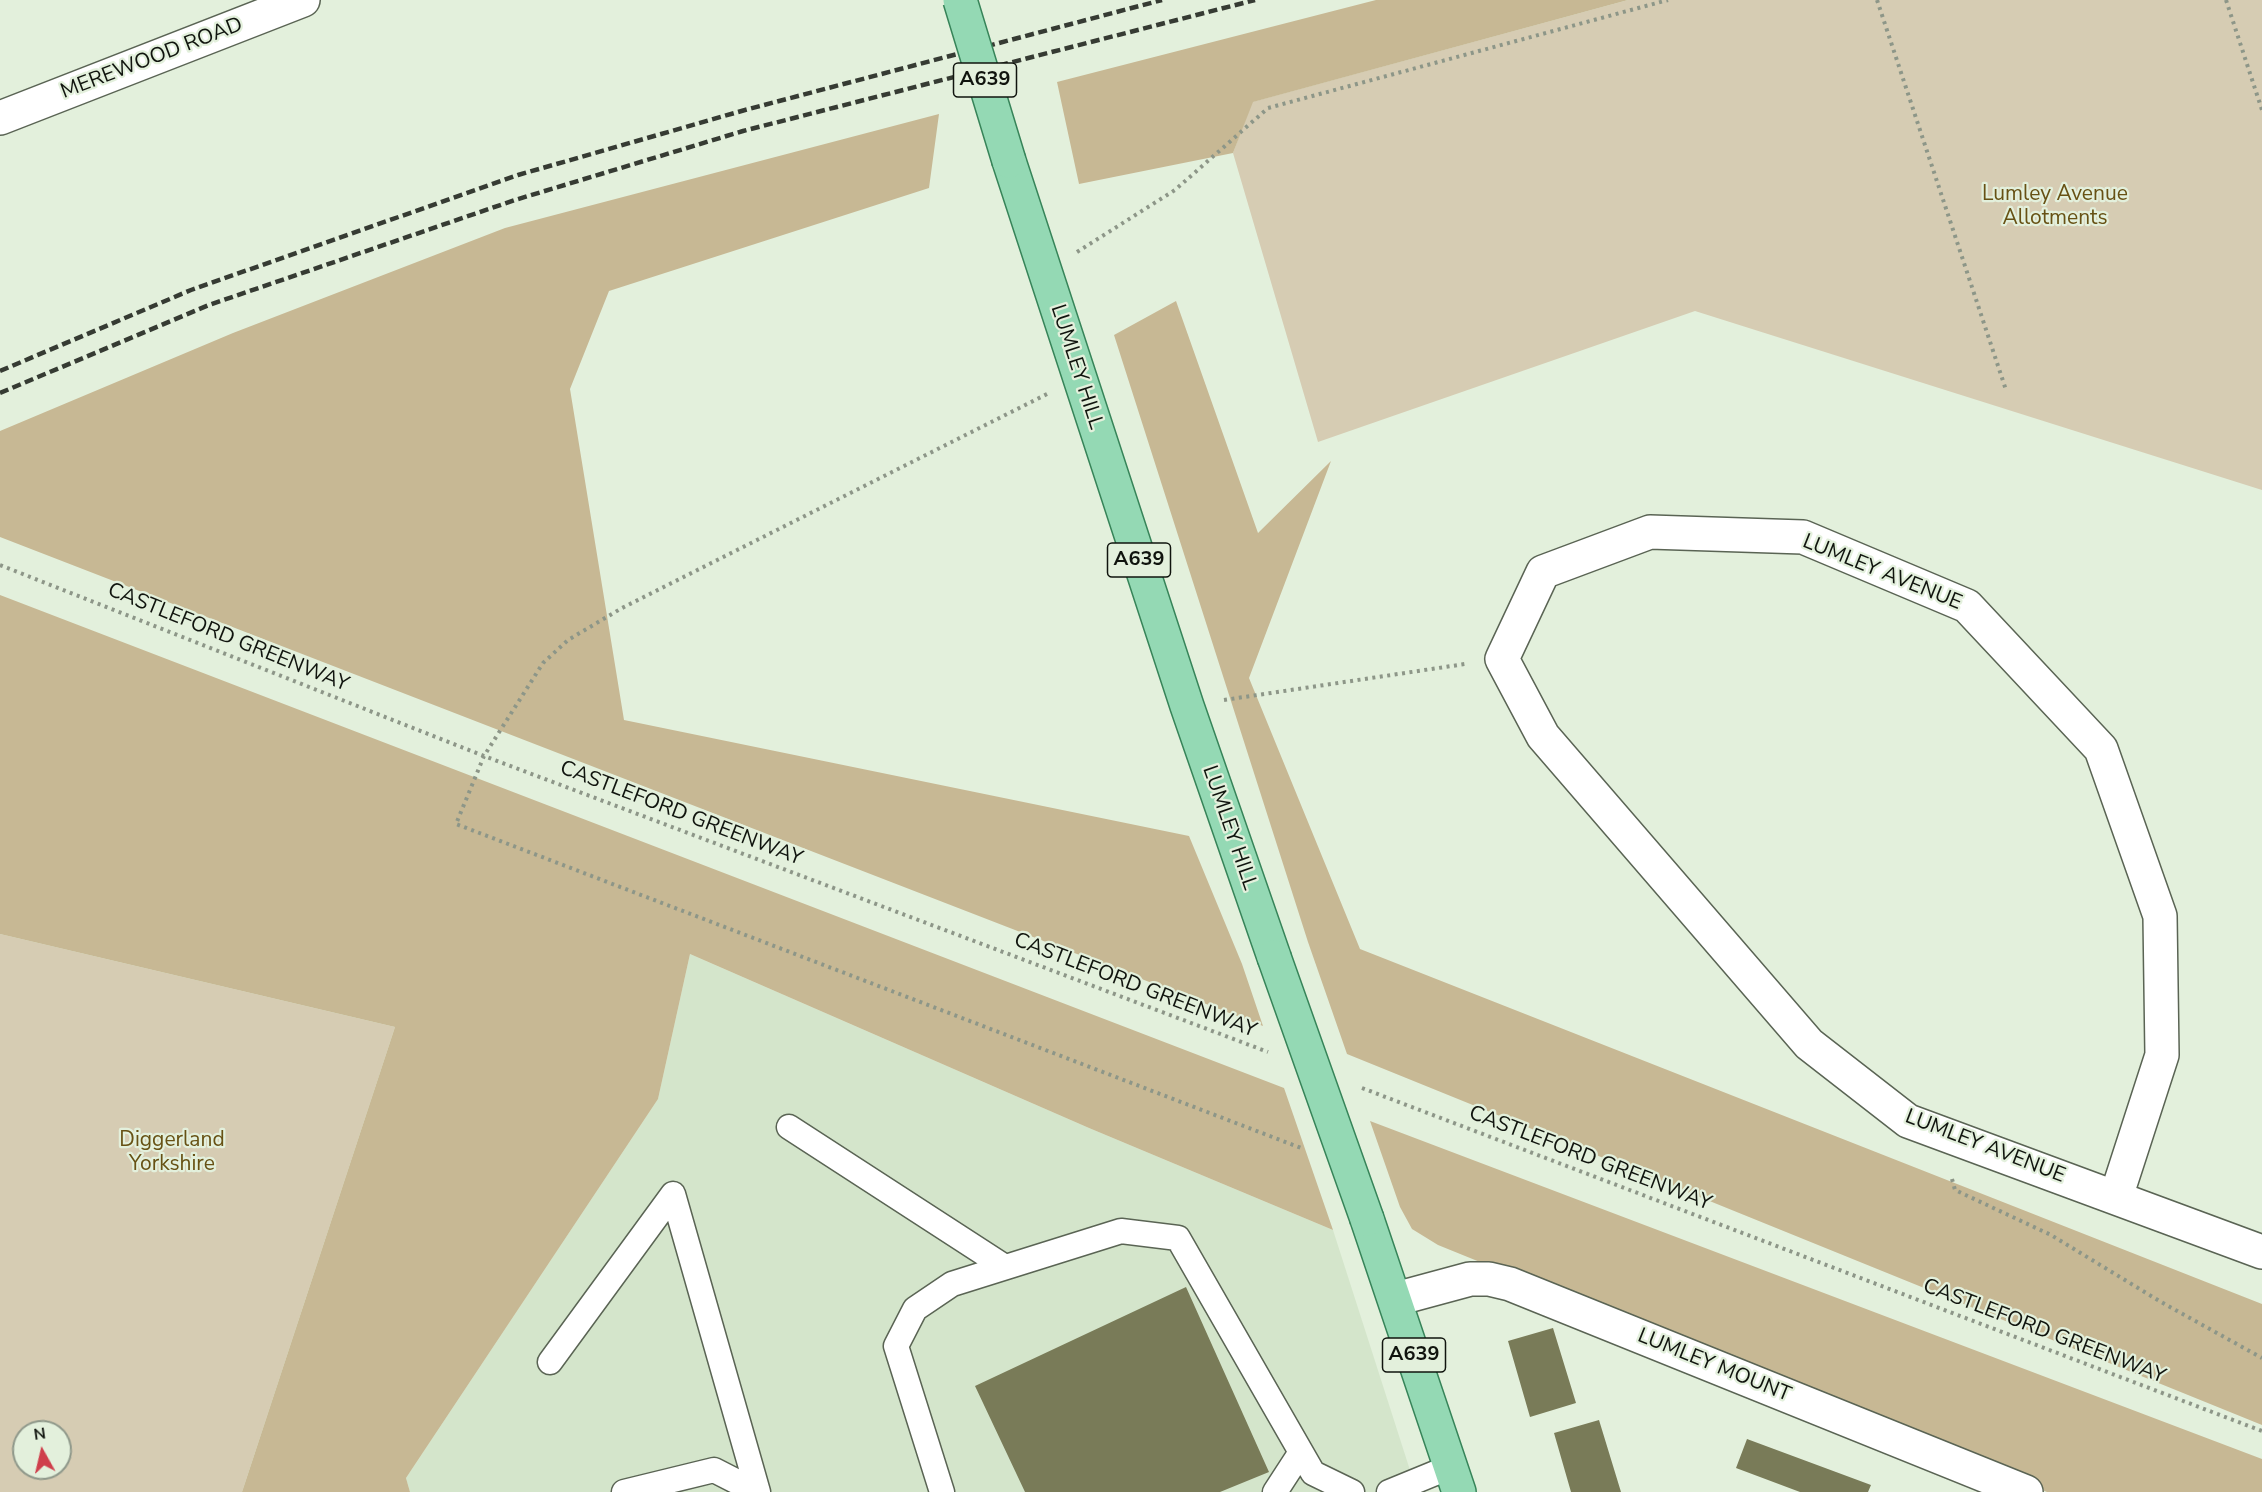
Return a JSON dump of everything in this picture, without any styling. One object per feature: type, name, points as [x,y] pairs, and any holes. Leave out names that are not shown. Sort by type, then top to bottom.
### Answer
[{"type":"main road","name":"LUMLEY HILL","points":[[960,0],[1009,161],[1187,706],[1396,1299],[1455,1479]]},
{"type":"street","name":"MEREWOOD ROAD","points":[[0,118],[303,0]]},
{"type":"street","name":"LUMLEY AVENUE","points":[[2116,1197],[2162,1055],[2160,916],[2101,749],[1967,606],[1803,537],[1650,532],[1543,572],[1502,659],[1543,736],[1809,1044],[1908,1121],[2262,1252]]},
{"type":"street","name":"LUMLEY MOUNT","points":[[1396,1299],[1470,1279],[1489,1279],[1510,1284],[2026,1492]]},
{"type":"lane","points":[[789,1127],[1005,1267]]},
{"type":"lane","points":[[550,1362],[673,1194],[758,1492]]},
{"type":"lane","points":[[942,1492],[896,1346],[915,1309],[952,1284],[1121,1231],[1178,1238],[1313,1473],[1352,1492]]},
{"type":"lane","points":[[1275,1492],[1301,1452]]},
{"type":"lane","points":[[624,1492],[714,1470],[758,1492]]},
{"type":"lane","points":[[1389,1492],[1455,1479]]},
{"type":"path","points":[[1046,271],[1175,190],[1268,108],[1668,0]]},
{"type":"path","points":[[1877,0],[2006,390]]},
{"type":"path","points":[[2226,0],[2262,110]]},
{"type":"path","points":[[1080,378],[632,602],[568,640],[543,663],[484,756],[456,824],[1281,1141],[1346,1158]]},
{"type":"path","name":"CASTLEFORD GREENWAY","points":[[0,564],[484,756],[1273,1055]]},
{"type":"path","points":[[1187,706],[1502,659]]},
{"type":"path","name":"CASTLEFORD GREENWAY","points":[[1351,1084],[2262,1431]]},
{"type":"path","points":[[1953,1138],[1947,1163],[1955,1190],[2051,1236],[2161,1302],[2262,1358]]},
{"type":"shaded area","points":[[1376,0],[1628,0],[1253,102],[1233,153],[1079,184],[1057,82]]},
{"type":"shaded area","points":[[939,114],[929,188],[609,291],[570,389],[624,720],[1189,836],[1242,964],[1263,1026],[0,537],[0,431],[233,333],[505,228]]},
{"type":"shaded area","points":[[1176,301],[1258,533],[1331,461],[1249,678],[1360,949],[2262,1304],[2262,1425],[1347,1054],[1308,942],[1114,335]]},
{"type":"shaded area","points":[[0,595],[1284,1088],[1333,1230],[1089,1128],[690,954],[658,1099],[406,1478],[410,1492],[242,1492],[395,1027],[0,934]]},
{"type":"shaded area","points":[[690,954],[1089,1128],[1333,1230],[1417,1492],[410,1492],[406,1478],[658,1099]]},
{"type":"shaded area","points":[[1370,1121],[2262,1459],[2262,1492],[2047,1492],[1438,1245],[1412,1229],[1400,1207]]},
{"type":"green space","name":"Lumley Avenue Allotments","points":[[1628,0],[2262,0],[2262,490],[1695,311],[1318,442],[1233,153],[1252,102]]},
{"type":"green space","name":"Diggerland Yorkshire","points":[[0,934],[395,1027],[242,1492],[0,1492]]},
{"type":"building","points":[[1186,1287],[1269,1472],[1220,1492],[1025,1492],[975,1386]]},
{"type":"building","points":[[1553,1328],[1576,1403],[1530,1417],[1508,1341]]},
{"type":"building","points":[[1599,1420],[1621,1492],[1571,1492],[1554,1433]]},
{"type":"building","points":[[1747,1439],[1871,1485],[1868,1492],[1800,1492],[1736,1468]]},
{"type":"railway","points":[[0,371],[191,290],[518,175],[745,110],[1162,0]]},
{"type":"railway","points":[[0,393],[209,305],[515,200],[743,131],[1255,0]]}]
